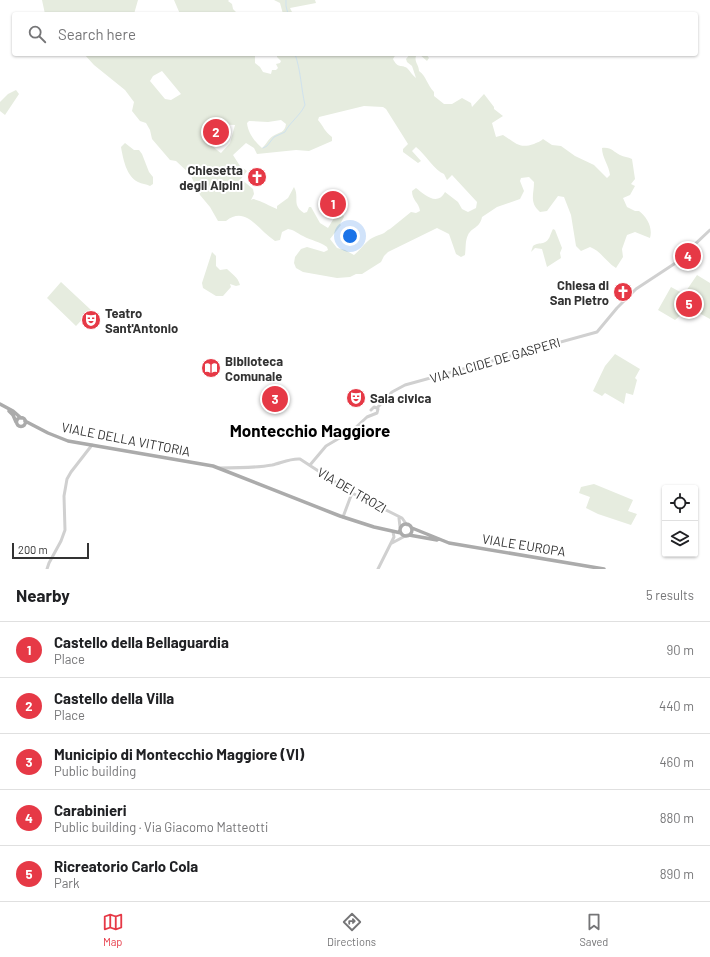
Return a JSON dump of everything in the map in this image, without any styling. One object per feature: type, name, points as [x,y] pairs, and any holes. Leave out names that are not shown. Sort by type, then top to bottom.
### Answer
[{"type":"main road","name":"VIALE DELLA VITTORIA","points":[[0,404],[13,411],[25,421],[63,439],[204,464],[218,468]]},
{"type":"main road","points":[[5,407],[13,414],[19,427],[33,424]]},
{"type":"main road","points":[[16,422],[21,418]]},
{"type":"main road","points":[[24,426],[25,421]]},
{"type":"main road","name":"VIALE EUROPA","points":[[218,468],[343,517],[391,531],[604,569]]},
{"type":"main road","name":"VIALE EUROPA","points":[[326,510],[358,522]]},
{"type":"main road","points":[[391,531],[403,525],[407,525]]},
{"type":"main road","name":"VIALE EUROPA","points":[[407,525],[442,541]]},
{"type":"main road","points":[[400,527],[401,533]]},
{"type":"main road","points":[[408,535],[412,532],[412,528]]},
{"type":"street","name":"VIA ALCIDE DE GASPERI","points":[[310,465],[326,446],[353,430],[372,412],[374,407],[377,408],[392,392],[405,385],[597,332],[636,289],[674,264],[710,230]]},
{"type":"street","points":[[47,569],[48,563],[61,541],[65,530],[64,496],[67,479],[92,445]]},
{"type":"street","name":"VIA DEI TROZI","points":[[218,468],[272,465],[298,459],[310,465],[352,493],[402,518],[407,525]]},
{"type":"street","points":[[343,517],[352,493]]},
{"type":"street","name":"VIA DEI TROZI","points":[[396,516],[400,519],[400,527]]},
{"type":"street","points":[[378,569],[394,537],[391,531]]},
{"type":"street","points":[[399,540],[401,533]]},
{"type":"street","points":[[391,544],[408,535]]},
{"type":"shaded area","points":[[42,0],[138,0],[135,12],[45,12]]},
{"type":"shaded area","points":[[174,0],[229,0],[228,1],[232,4],[233,9],[236,12],[179,12]]},
{"type":"shaded area","points":[[274,0],[315,0],[316,3],[290,8],[292,12],[282,12],[280,3]]},
{"type":"shaded area","points":[[86,56],[255,56],[255,63],[263,72],[271,74],[272,70],[276,70],[278,68],[276,64],[280,63],[281,61],[277,56],[395,56],[393,59],[395,62],[398,65],[407,68],[416,78],[412,66],[406,59],[408,56],[416,56],[419,71],[434,92],[434,96],[444,104],[452,104],[462,98],[471,103],[472,107],[484,94],[494,109],[503,116],[492,123],[496,137],[503,135],[518,144],[525,146],[534,144],[543,139],[552,145],[561,146],[575,156],[594,165],[607,178],[610,175],[602,148],[610,149],[620,155],[632,159],[635,179],[631,184],[635,186],[630,195],[623,198],[627,207],[635,211],[639,211],[645,216],[651,230],[650,238],[635,232],[627,235],[622,249],[623,257],[616,268],[590,247],[581,251],[576,246],[571,215],[564,197],[558,196],[547,211],[540,212],[533,202],[534,182],[529,177],[521,178],[520,181],[524,191],[520,199],[497,207],[482,217],[480,223],[468,235],[465,255],[461,257],[456,254],[449,234],[437,228],[388,252],[381,262],[362,274],[337,278],[303,272],[296,268],[294,263],[295,257],[301,249],[307,247],[324,252],[328,250],[327,247],[288,229],[282,232],[280,240],[275,241],[246,217],[233,217],[226,221],[218,221],[210,207],[200,195],[190,174],[176,161],[170,160],[152,139],[150,130],[146,123],[140,121],[132,111],[134,102],[125,90],[94,65]],"holes":[[[162,71],[181,94],[171,100],[165,99],[150,81],[153,76]],[[364,106],[383,107],[386,109],[408,144],[403,149],[403,152],[418,163],[421,161],[412,151],[416,147],[437,170],[444,174],[447,180],[452,175],[477,202],[476,208],[468,212],[462,209],[458,202],[445,192],[438,199],[434,199],[430,198],[416,188],[412,191],[412,194],[420,211],[416,213],[411,212],[383,234],[369,240],[354,255],[337,248],[330,239],[341,225],[340,224],[344,217],[340,208],[328,228],[320,223],[311,207],[309,207],[307,212],[304,213],[300,210],[297,204],[296,191],[294,187],[288,198],[277,206],[277,209],[262,202],[253,199],[251,200],[254,194],[253,189],[241,179],[247,171],[240,166],[233,155],[246,143],[254,148],[257,154],[296,150],[309,151],[332,141],[332,137],[318,120],[319,117]],[[281,120],[286,124],[283,131],[271,137],[262,148],[252,137],[247,123],[249,121],[268,122]],[[206,125],[235,125],[230,143],[221,153],[208,141],[205,133]]]},
{"type":"shaded area","points":[[421,56],[428,56],[429,58],[427,61]]},
{"type":"shaded area","points":[[16,90],[19,94],[5,115],[0,111],[0,102],[8,94]]},
{"type":"shaded area","points":[[125,143],[134,150],[139,150],[142,154],[149,172],[153,177],[153,184],[150,186],[138,182],[128,171],[121,147]]},
{"type":"shaded area","points":[[553,229],[555,230],[562,248],[560,253],[561,258],[547,267],[542,249],[535,248],[531,252],[533,246],[547,241]]},
{"type":"shaded area","points":[[212,252],[216,256],[216,266],[220,270],[227,269],[236,278],[240,285],[236,286],[230,284],[231,287],[223,296],[216,296],[203,288],[202,283]]},
{"type":"shaded area","points":[[697,275],[710,283],[710,319],[686,306],[682,314],[675,320],[658,310],[671,287],[684,294]]},
{"type":"shaded area","points":[[61,282],[91,310],[76,326],[47,298]]},
{"type":"shaded area","points":[[615,354],[640,369],[635,378],[637,380],[633,395],[626,393],[624,404],[605,393],[602,396],[593,391],[605,366]]},
{"type":"shaded area","points":[[594,484],[633,500],[628,511],[637,514],[631,525],[598,514],[586,508],[590,497],[579,493],[581,487]]},
{"type":"waterway","points":[[286,0],[288,12]]},
{"type":"waterway","points":[[263,148],[267,146],[274,137],[285,132],[305,105],[299,67],[296,56]]},
{"type":"place","name":"Castello della Villa","points":[[216,132]]},
{"type":"place","name":"Chiesetta degli Alpini","points":[[257,177]]},
{"type":"place","name":"Castello della Bellaguardia","points":[[333,204]]},
{"type":"place","name":"Carabinieri","points":[[688,256]]},
{"type":"place","name":"Chiesa di San Pietro","points":[[623,292]]},
{"type":"place","name":"Ricreatorio Carlo Cola","points":[[689,304]]},
{"type":"place","name":"Teatro Sant'Antonio","points":[[91,320]]},
{"type":"place","name":"Biblioteca Comunale","points":[[211,368]]},
{"type":"place","name":"Sala civica","points":[[356,398]]},
{"type":"place","name":"Municipio di Montecchio Maggiore (VI)","points":[[275,399]]},
{"type":"district","name":"Montecchio Maggiore","points":[[310,430]]}]
